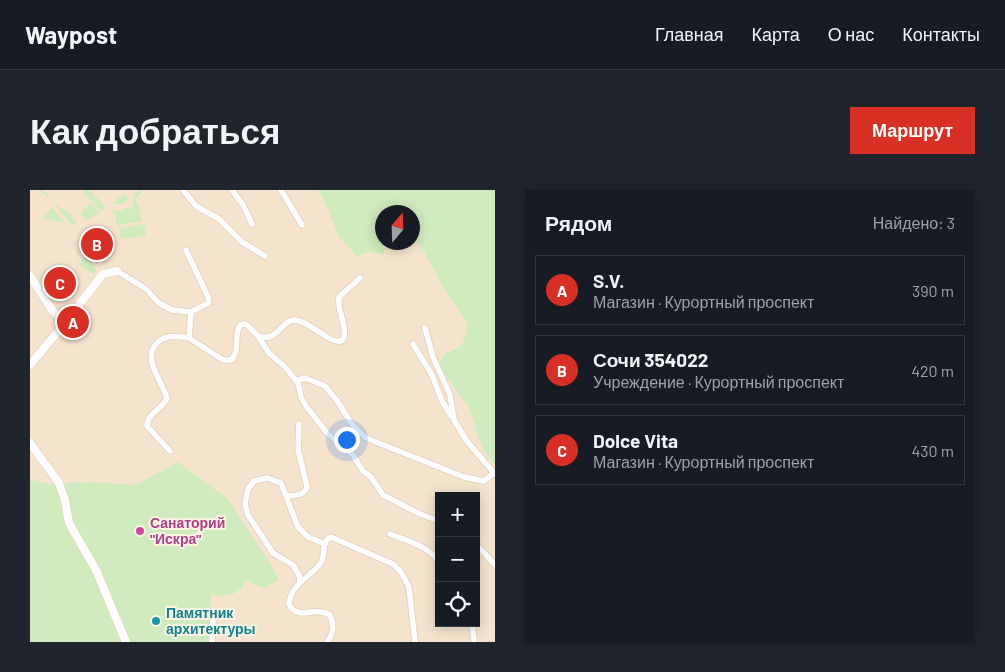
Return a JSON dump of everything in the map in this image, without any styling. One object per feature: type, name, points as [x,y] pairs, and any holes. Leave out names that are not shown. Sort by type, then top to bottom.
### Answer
[{"type":"street","points":[[183,190],[196,206],[219,219],[242,242],[265,256]]},
{"type":"street","points":[[232,190],[252,224]]},
{"type":"street","points":[[281,190],[302,225]]},
{"type":"street","points":[[30,365],[66,323],[102,274],[117,271],[146,289],[162,305],[172,310],[191,312],[208,303],[210,299],[186,250]]},
{"type":"street","points":[[30,276],[52,310],[66,323]]},
{"type":"street","points":[[258,336],[264,338],[273,336],[289,322],[295,320],[314,328],[332,340],[341,341],[344,338],[345,332],[339,307],[340,297],[360,278]]},
{"type":"street","points":[[189,338],[191,312]]},
{"type":"street","points":[[170,451],[147,426],[147,421],[164,404],[167,398],[152,365],[152,352],[158,342],[167,336],[189,338],[223,360],[231,360],[235,355],[238,328],[244,324],[258,336],[269,353],[286,368],[298,383],[301,397],[306,406],[328,434],[354,455],[363,471],[371,477],[386,498],[435,520]]},
{"type":"street","points":[[425,328],[433,357],[450,395],[454,420]]},
{"type":"street","points":[[298,383],[299,380],[306,378],[325,386],[358,433],[381,445],[476,480],[484,480],[495,474],[466,440],[442,401],[432,375],[413,344]]},
{"type":"street","points":[[287,496],[302,494],[307,487],[298,450],[299,424]]},
{"type":"street","points":[[30,443],[59,483],[64,494],[69,523],[96,570],[126,642]]},
{"type":"street","points":[[300,582],[299,575],[293,565],[273,553],[248,515],[245,499],[250,484],[267,478],[281,483],[298,527],[308,537],[325,544]]},
{"type":"street","points":[[390,534],[422,546],[435,557]]},
{"type":"street","points":[[327,642],[334,626],[330,616],[320,611],[297,613],[291,609],[289,604],[300,582],[313,573],[322,562],[325,544],[329,537],[336,538],[393,564],[402,572],[409,587],[415,642]]},
{"type":"street","points":[[480,548],[495,565]]},
{"type":"street","points":[[212,642],[213,621]]},
{"type":"street","points":[[472,627],[474,642]]},
{"type":"shaded area","points":[[30,190],[317,190],[369,252],[383,254],[385,250],[420,250],[420,245],[440,282],[466,321],[467,326],[467,334],[462,344],[442,358],[439,366],[469,408],[482,448],[495,465],[495,642],[30,642]]},
{"type":"green space","points":[[39,190],[43,190],[55,204],[70,214],[77,224],[70,223],[48,197]]},
{"type":"green space","points":[[82,190],[89,190],[105,208],[101,211]]},
{"type":"green space","points":[[143,190],[135,200],[140,209],[142,221],[117,225],[115,214],[112,214],[113,212],[119,210],[121,212],[121,210],[130,207],[132,211],[134,195]]},
{"type":"green space","points":[[317,190],[495,190],[495,465],[482,448],[469,408],[439,366],[446,354],[462,344],[467,324],[440,282],[420,245],[420,205],[375,205],[375,250],[385,251],[383,254],[369,252],[357,256],[339,237],[322,196]]},
{"type":"green space","points":[[124,193],[128,198],[126,203],[112,204]]},
{"type":"green space","points":[[91,203],[100,213],[87,220],[80,213]]},
{"type":"green space","points":[[52,208],[65,223],[43,217]]},
{"type":"green space","points":[[144,224],[146,236],[121,239],[119,228]]},
{"type":"green space","points":[[85,255],[91,259],[96,271],[94,274],[79,265]]},
{"type":"green space","name":"Санаторий \"Искра\"","points":[[178,462],[228,499],[279,580],[265,588],[246,581],[235,593],[211,595],[210,642],[30,642],[30,479],[48,484],[91,482],[136,485]]},
{"type":"place","name":"Сочи 354022","points":[[97,244]]},
{"type":"place","name":"Dolce Vita","points":[[60,283]]},
{"type":"place","name":"S.V.","points":[[73,322]]},
{"type":"place","name":"Санаторий \"Искра\"","points":[[140,531]]},
{"type":"place","name":"Памятник архитектуры","points":[[156,621]]}]
